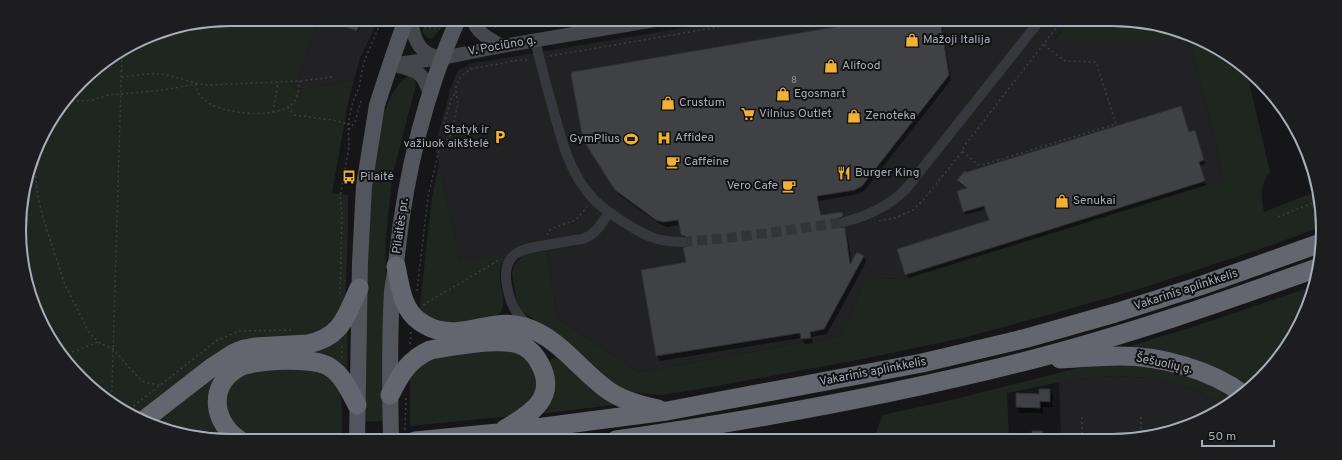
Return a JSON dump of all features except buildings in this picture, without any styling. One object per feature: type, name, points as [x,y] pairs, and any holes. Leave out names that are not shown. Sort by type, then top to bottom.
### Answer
[{"type":"highway","name":"Vakarinis aplinkkelis","points":[[476,434],[498,433],[667,411],[916,365],[1027,338],[1115,313],[1196,288],[1316,245]]},
{"type":"highway","points":[[396,266],[406,306],[417,311],[428,326],[448,332],[510,324],[532,330],[546,337],[610,392],[631,402],[667,411]]},
{"type":"highway","name":"Vakarinis aplinkkelis","points":[[656,434],[862,398],[1031,360],[1148,326],[1246,294],[1312,270]]},
{"type":"highway","points":[[148,417],[211,368],[234,353],[255,347],[316,343],[334,333],[341,326],[359,288]]},
{"type":"highway","points":[[395,403],[397,381],[408,365],[420,354],[439,348],[494,342],[518,344],[528,349],[535,356],[545,378],[546,390],[540,402],[527,416],[498,433]]},
{"type":"highway","name":"Šešuolių g.","points":[[1031,360],[1122,356],[1144,358],[1175,364],[1215,377],[1238,391]]},
{"type":"highway","points":[[230,434],[222,424],[219,415],[217,406],[220,388],[225,379],[232,372],[248,364],[296,360],[319,362],[336,372],[347,385],[357,408]]},
{"type":"highway","points":[[687,434],[703,427]]},
{"type":"main road","points":[[357,434],[359,288],[364,186],[378,105],[390,65],[406,26]]},
{"type":"main road","points":[[410,26],[420,47],[429,54],[442,58]]},
{"type":"main road","name":"Pilaitės pr.","points":[[392,434],[395,403],[392,291],[399,233],[415,149],[430,94],[454,26]]},
{"type":"main road","points":[[477,26],[491,40],[502,46]]},
{"type":"main road","name":"V. Pociūno g.","points":[[390,65],[442,58],[619,26]]},
{"type":"main road","points":[[390,65],[412,69],[420,73],[425,80],[430,94]]},
{"type":"street","points":[[844,222],[862,217],[886,206],[906,189],[1035,26]]},
{"type":"street","points":[[535,40],[561,137],[575,173],[590,195],[609,213],[654,239],[668,242],[682,242]]},
{"type":"street","points":[[493,325],[505,315],[508,309],[509,300],[506,272],[510,260],[516,254],[529,248],[589,236],[596,232],[609,213]]},
{"type":"street","points":[[509,300],[518,315],[532,330]]},
{"type":"path","points":[[340,301],[342,214],[340,197],[349,147],[348,124],[353,100],[359,87],[364,62],[380,26]]},
{"type":"path","points":[[489,26],[503,26]]},
{"type":"path","points":[[416,292],[428,197],[439,150],[451,134],[458,104],[456,87],[459,79],[464,74],[470,69],[724,26]]},
{"type":"path","points":[[878,221],[895,218],[912,210],[924,199],[1058,26]]},
{"type":"path","points":[[962,151],[977,164],[982,165],[1116,124],[1096,62],[1065,61],[1044,44]]},
{"type":"path","points":[[467,53],[470,69]]},
{"type":"path","points":[[111,396],[122,57]]},
{"type":"path","points":[[122,77],[156,74],[180,78],[196,84]]},
{"type":"path","points":[[72,102],[92,100],[109,95],[164,90],[196,84],[300,81],[333,77]]},
{"type":"path","points":[[196,84],[198,93],[202,99],[212,106],[240,113],[256,114],[272,112],[288,107],[296,99],[300,81]]},
{"type":"path","points":[[272,112],[278,82]]},
{"type":"path","points":[[444,124],[451,99],[456,92]]},
{"type":"path","points":[[349,130],[353,125],[361,101]]},
{"type":"path","points":[[288,107],[294,115],[332,120],[353,125]]},
{"type":"path","points":[[35,170],[38,197],[44,221],[65,285],[88,332],[98,342],[113,349],[144,382],[159,385]]},
{"type":"path","points":[[1278,217],[1314,202]]},
{"type":"path","points":[[408,365],[417,311],[434,298]]},
{"type":"path","points":[[341,326],[342,359]]},
{"type":"path","points":[[68,354],[98,342]]},
{"type":"path","points":[[395,403],[409,434]]},
{"type":"path","points":[[1082,417],[1082,434]]},
{"type":"path","points":[[1141,417],[1141,432]]},
{"type":"shaded area","points":[[217,26],[317,26],[294,90],[354,80],[348,103],[332,193],[348,195],[345,308],[322,335],[247,342],[141,413],[117,400],[95,383],[68,354],[53,332],[37,296],[30,270],[26,243],[26,217],[30,190],[37,164],[47,140],[60,117],[77,95],[95,77],[128,53],[164,37],[203,28]]},
{"type":"shaded area","points":[[317,26],[375,26],[360,57],[354,80],[294,90]]},
{"type":"shaded area","points":[[424,26],[443,26],[433,38],[428,38],[422,32]]},
{"type":"shaded area","points":[[694,26],[1064,26],[1054,40],[1185,40],[1189,42],[1216,143],[1223,180],[904,279],[866,278],[841,336],[639,372],[557,318],[547,251],[460,261],[435,146],[456,74],[460,69],[475,63]]},
{"type":"shaded area","points":[[1064,26],[1125,26],[1165,33],[1185,40],[1054,41]]},
{"type":"shaded area","points":[[1189,42],[1214,53],[1250,80],[1270,172],[1262,187],[1264,212],[1312,193],[1316,229],[1275,244],[1146,287],[963,338],[858,360],[661,395],[628,392],[616,386],[553,331],[521,311],[517,304],[512,273],[514,265],[523,256],[530,253],[547,251],[557,318],[639,372],[841,336],[866,278],[904,279],[1223,180],[1216,143]]},
{"type":"shaded area","points":[[409,76],[414,78],[416,85],[392,177],[386,237],[384,421],[363,422],[369,212],[372,177],[377,143],[384,113],[395,90]]},
{"type":"shaded area","points":[[439,164],[460,261],[507,255],[500,270],[503,306],[497,316],[490,320],[440,324],[419,313],[432,197]]},
{"type":"shaded area","points":[[1307,288],[1295,320],[1282,343],[1265,365],[1240,389],[1117,350],[1208,322]]},
{"type":"shaded area","points":[[348,328],[347,376],[334,363],[221,375],[228,434],[190,430],[155,419],[228,362]]},
{"type":"shaded area","points":[[499,348],[521,352],[539,376],[536,398],[512,416],[410,426],[410,371],[426,358]]},
{"type":"shaded area","points":[[555,357],[603,394],[621,404],[540,414],[549,361]]},
{"type":"shaded area","points":[[1114,363],[1143,363],[1193,374],[1233,394],[1219,404],[1196,390],[1150,378],[1114,376],[1076,379],[1007,393],[1009,434],[876,434],[877,428],[883,415],[951,400],[1074,369]]},
{"type":"shaded area","points":[[306,367],[327,373],[339,391],[341,398],[342,433],[244,434],[230,425],[225,391],[229,384],[247,371]]},
{"type":"shaded area","points":[[1114,376],[1150,378],[1196,390],[1219,404],[1178,423],[1152,430],[1125,434],[1061,434],[1059,382]]},
{"type":"tunnel","points":[[682,242],[784,231],[844,222]]},
{"type":"place","name":"Mažoji Italija","points":[[912,40]]},
{"type":"place","name":"Alifood","points":[[831,66]]},
{"type":"place","name":"Egosmart","points":[[783,94]]},
{"type":"place","name":"Crustum","points":[[668,103]]},
{"type":"place","name":"Vilnius Outlet","points":[[748,114]]},
{"type":"place","name":"Zenoteka","points":[[854,116]]},
{"type":"place","name":"Statyk ir važiuok aikštelė","points":[[500,137]]},
{"type":"place","name":"Affidea","points":[[664,138]]},
{"type":"place","name":"GymPlius","points":[[631,139]]},
{"type":"place","name":"Caffeine","points":[[673,162]]},
{"type":"place","name":"Burger King","points":[[844,173]]},
{"type":"place","name":"Pilaitė","points":[[349,177]]},
{"type":"place","name":"Vero Cafe","points":[[789,186]]},
{"type":"place","name":"Senukai","points":[[1062,201]]}]
